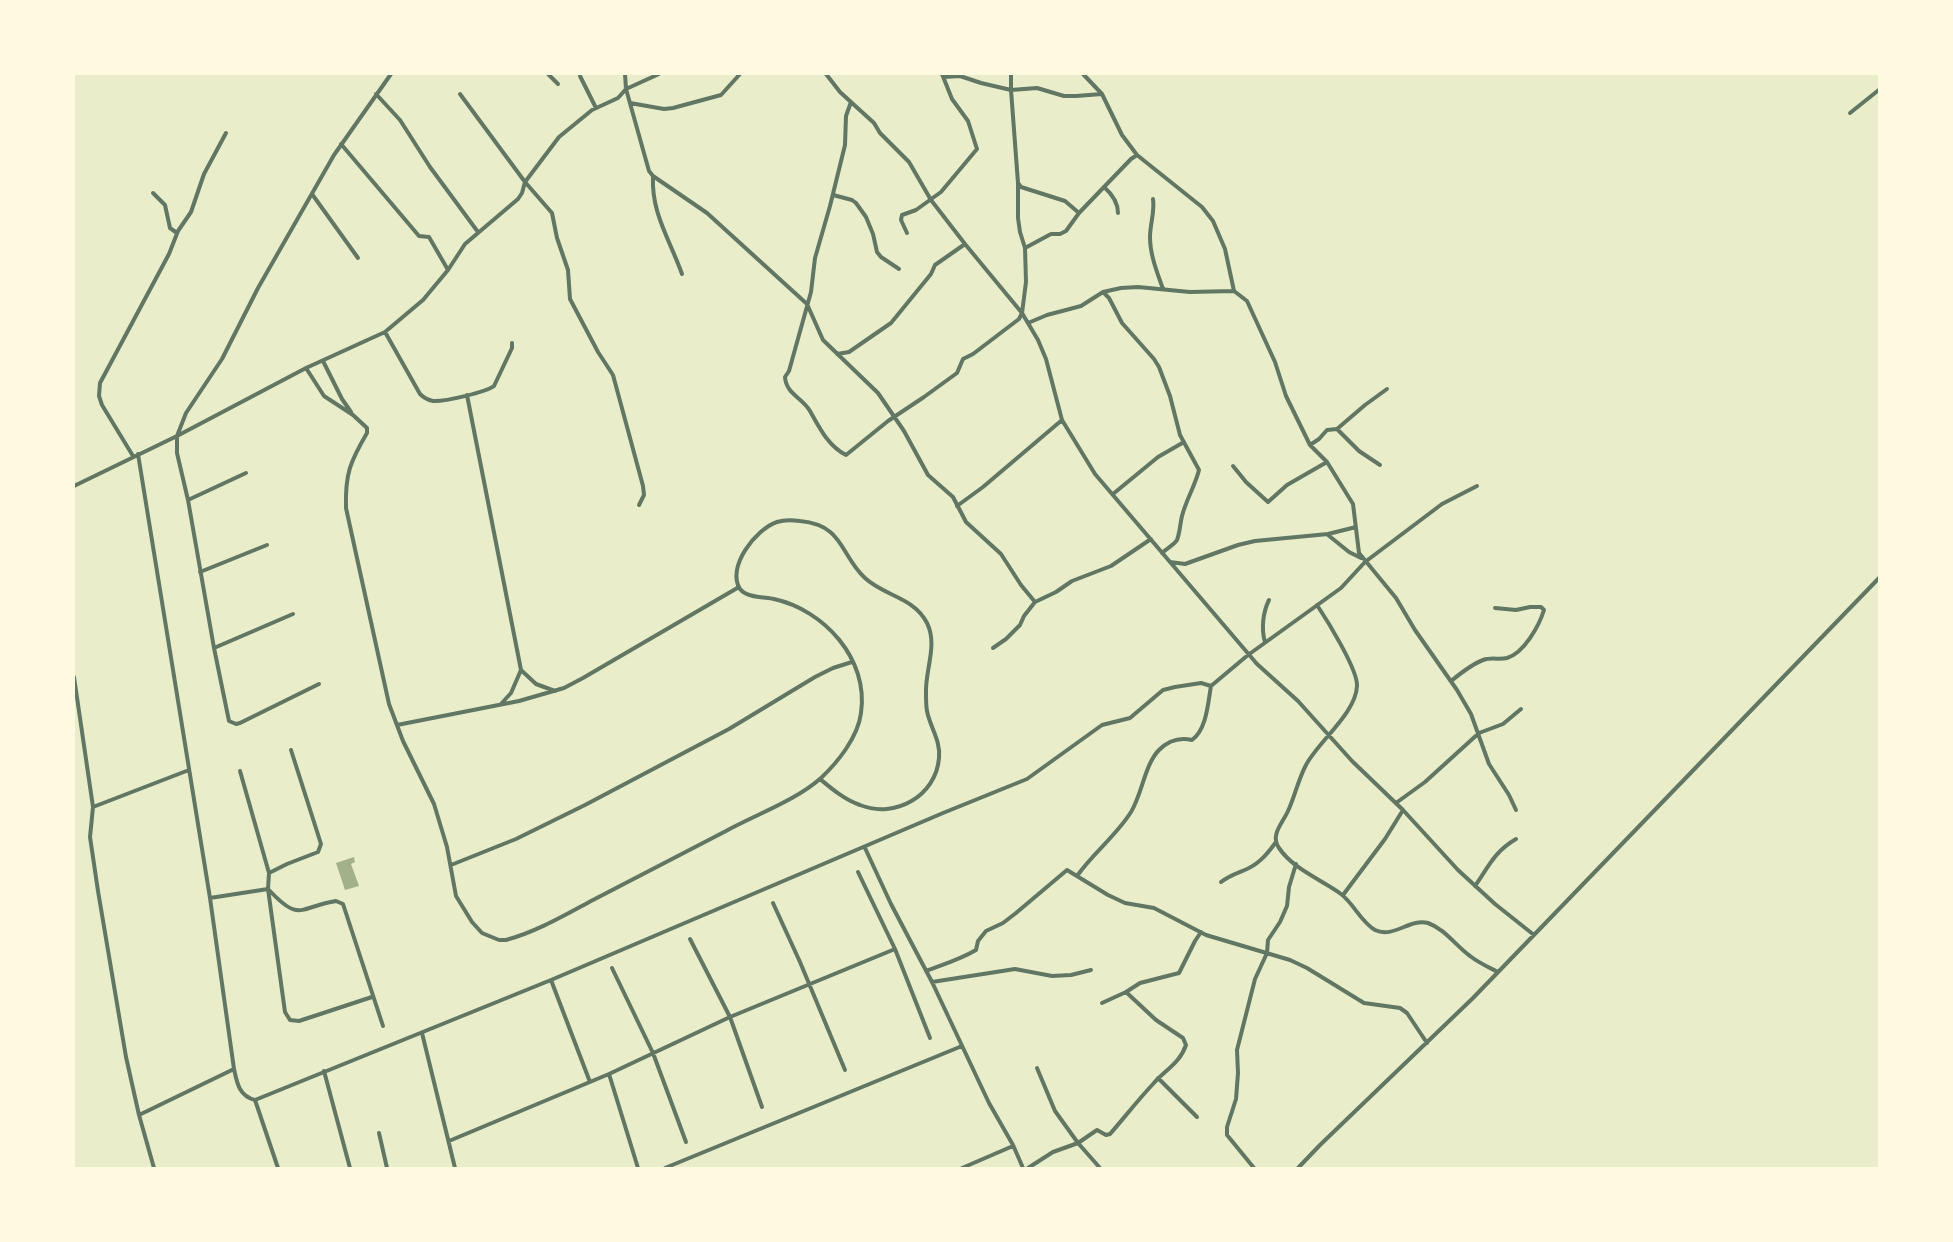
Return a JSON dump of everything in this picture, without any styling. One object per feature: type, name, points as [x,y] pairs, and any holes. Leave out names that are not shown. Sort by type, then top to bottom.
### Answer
[{"type":"street","points":[[319,684],[240,723],[232,723],[227,719],[188,500],[177,453],[177,436],[186,413],[222,359],[258,288],[341,144],[391,74]]},
{"type":"street","points":[[548,74],[558,84]]},
{"type":"street","points":[[625,74],[626,89],[646,165],[653,176],[707,213],[807,304],[824,340],[878,393],[895,417],[928,475],[953,497],[966,522],[1001,554],[1035,602]]},
{"type":"street","points":[[74,486],[177,436],[306,368],[385,332],[423,300],[448,270],[465,244],[518,199],[525,182],[559,137],[596,108],[618,98],[626,89],[659,74]]},
{"type":"street","points":[[630,103],[664,109],[673,108],[724,93],[740,74]]},
{"type":"street","points":[[826,74],[909,162],[931,200],[1022,313],[1046,359],[1062,420],[1095,474],[1248,655],[1298,701],[1352,761],[1396,803],[1475,886],[1534,934]]},
{"type":"street","points":[[851,102],[846,117],[845,145],[815,258],[811,292],[785,381],[790,390],[810,411],[827,439],[839,452],[846,455],[888,421],[957,373],[963,359],[1019,319],[1022,313],[1026,282],[1025,248],[1020,232],[1011,74]]},
{"type":"street","points":[[1083,74],[1102,94],[1122,135],[1137,155],[1202,207],[1213,221],[1225,249],[1234,291]]},
{"type":"street","points":[[907,233],[900,218],[902,215],[916,210],[944,189],[977,149],[968,121],[947,90],[943,75],[960,76],[1011,90],[1037,88],[1065,96],[1102,94]]},
{"type":"street","points":[[580,76],[596,108]]},
{"type":"street","points":[[1850,113],[1880,88]]},
{"type":"street","points":[[376,94],[406,128],[430,167],[478,232]]},
{"type":"street","points":[[460,94],[525,182],[552,213],[557,238],[568,270],[570,299],[613,375],[643,486],[644,495],[639,505]]},
{"type":"street","points":[[133,456],[102,405],[99,396],[100,383],[169,254],[177,233],[191,212],[204,174],[226,132]]},
{"type":"street","points":[[341,144],[419,236],[429,237],[448,270]]},
{"type":"street","points":[[1025,248],[1051,234],[1066,231],[1079,213],[1137,155]]},
{"type":"street","points":[[653,176],[652,194],[664,234],[682,274]]},
{"type":"street","points":[[1018,183],[1021,187],[1065,201],[1079,213]]},
{"type":"street","points":[[1104,188],[1115,200],[1118,213]]},
{"type":"street","points":[[153,193],[165,206],[170,228],[177,233]]},
{"type":"street","points":[[312,194],[358,258]]},
{"type":"street","points":[[833,195],[856,203],[866,217],[877,252],[898,269]]},
{"type":"street","points":[[1153,199],[1150,245],[1162,289]]},
{"type":"street","points":[[836,354],[849,352],[891,323],[931,274],[935,265],[965,244]]},
{"type":"street","points":[[1028,323],[1047,315],[1081,306],[1103,292],[1138,287],[1190,292],[1234,291],[1247,301],[1281,379],[1286,396],[1310,445],[1327,462],[1349,495],[1353,504],[1358,548],[1363,560],[1396,598],[1415,630],[1451,681],[1471,714],[1489,765],[1516,810]]},
{"type":"street","points":[[1103,292],[1109,298],[1122,323],[1159,367],[1170,396],[1176,424],[1199,470],[1176,540],[1162,553]]},
{"type":"street","points":[[385,332],[420,394],[436,401],[468,395],[495,386],[512,348],[512,343]]},
{"type":"street","points":[[323,361],[353,416]]},
{"type":"street","points":[[306,368],[324,396],[365,424],[367,433],[348,468],[346,508],[389,704],[403,741],[434,804],[443,831],[456,896],[472,922],[489,937],[506,940],[573,911],[785,801],[820,779],[839,758],[854,735],[861,713],[860,686],[844,644],[827,626],[806,610],[776,599],[749,595],[739,587],[738,564],[750,542],[762,530],[778,521],[802,521],[822,526],[839,539],[864,577],[878,587],[901,597],[917,609],[927,623],[932,639],[926,689],[927,712],[940,754],[938,771],[929,787],[915,800],[899,807],[881,810],[861,806],[843,797],[820,779]]},
{"type":"street","points":[[1310,445],[1327,430],[1337,429],[1387,389]]},
{"type":"street","points":[[468,395],[521,670],[511,693],[499,705]]},
{"type":"street","points":[[957,506],[1062,420]]},
{"type":"street","points":[[1337,429],[1359,451],[1380,465]]},
{"type":"street","points":[[1113,494],[1158,457],[1184,442]]},
{"type":"street","points":[[138,454],[210,898],[234,1069],[239,1089],[255,1100],[551,980],[1028,779],[1102,725],[1130,718],[1163,690],[1201,683],[1211,686]]},
{"type":"street","points":[[1233,466],[1246,482],[1268,502],[1287,485],[1327,462]]},
{"type":"street","points":[[188,500],[246,473]]},
{"type":"street","points":[[1077,876],[1130,813],[1158,751],[1176,739],[1182,737],[1192,740],[1198,734],[1208,707],[1211,686],[1265,642],[1341,588],[1363,560],[1442,504],[1477,486]]},
{"type":"street","points":[[1170,562],[1185,564],[1255,541],[1328,534],[1356,527]]},
{"type":"street","points":[[1328,534],[1348,552],[1363,560]]},
{"type":"street","points":[[993,648],[1020,625],[1035,602],[1056,592],[1072,580],[1112,566],[1151,539]]},
{"type":"street","points":[[200,572],[267,544]]},
{"type":"street","points":[[1298,1168],[1498,972],[1880,577]]},
{"type":"street","points":[[397,725],[499,705],[555,691],[583,678],[739,587]]},
{"type":"street","points":[[1265,642],[1264,610],[1269,600]]},
{"type":"street","points":[[1317,605],[1336,635],[1358,683],[1350,705],[1330,735],[1306,764],[1288,811],[1275,836],[1276,842],[1296,864],[1342,895],[1377,931],[1386,932],[1415,922],[1426,922],[1444,933],[1470,956],[1498,972]]},
{"type":"street","points":[[1451,681],[1481,660],[1508,658],[1514,654],[1534,632],[1544,610],[1537,607],[1516,610],[1495,608]]},
{"type":"street","points":[[214,648],[293,615]]},
{"type":"street","points":[[451,865],[516,838],[585,805],[729,729],[833,668],[852,662]]},
{"type":"street","points":[[521,670],[536,684],[555,691]]},
{"type":"street","points":[[74,677],[93,807],[90,837],[98,891],[126,1057],[154,1168]]},
{"type":"street","points":[[1396,803],[1425,782],[1479,733],[1503,724],[1521,709]]},
{"type":"street","points":[[269,873],[318,852],[321,847],[291,750]]},
{"type":"street","points":[[93,807],[189,770]]},
{"type":"street","points":[[240,771],[269,873],[268,889],[285,1012],[290,1020],[298,1021],[372,997]]},
{"type":"street","points":[[1342,895],[1385,840],[1402,810]]},
{"type":"street","points":[[1475,886],[1494,856],[1516,839]]},
{"type":"street","points":[[1221,882],[1260,861],[1276,842]]},
{"type":"street","points":[[865,848],[1023,1168]]},
{"type":"street","points":[[1254,1168],[1227,1136],[1227,1127],[1236,1099],[1237,1050],[1256,979],[1267,953],[1268,940],[1287,906],[1289,887],[1296,864]]},
{"type":"street","points":[[926,971],[951,963],[976,950],[978,941],[986,931],[1016,913],[1067,870],[1119,901],[1154,908],[1206,935],[1290,960],[1364,1003],[1400,1008],[1407,1013],[1427,1043]]},
{"type":"street","points":[[858,872],[894,949],[930,1038]]},
{"type":"street","points":[[210,898],[268,889]]},
{"type":"street","points":[[268,889],[287,908],[295,911],[307,910],[336,901],[343,904],[383,1026]]},
{"type":"street","points":[[773,903],[845,1070]]},
{"type":"street","points":[[1102,1003],[1140,983],[1179,973],[1202,932]]},
{"type":"street","points":[[690,939],[730,1017],[762,1107]]},
{"type":"street","points":[[449,1141],[609,1074],[730,1017],[894,949]]},
{"type":"street","points":[[612,968],[653,1053],[686,1142]]},
{"type":"street","points":[[932,982],[1015,969],[1052,976],[1071,975],[1091,970]]},
{"type":"street","points":[[551,980],[590,1082]]},
{"type":"street","points":[[1028,1168],[1063,1147],[1078,1143],[1097,1130],[1106,1135],[1110,1134],[1158,1078],[1179,1059],[1186,1045],[1185,1041],[1156,1020],[1126,992]]},
{"type":"street","points":[[422,1033],[455,1168]]},
{"type":"street","points":[[665,1168],[962,1046]]},
{"type":"street","points":[[1037,1068],[1055,1111],[1100,1168]]},
{"type":"street","points":[[139,1115],[234,1069]]},
{"type":"street","points":[[324,1071],[350,1168]]},
{"type":"street","points":[[609,1074],[638,1168]]},
{"type":"street","points":[[1158,1078],[1197,1117]]},
{"type":"street","points":[[255,1100],[279,1168]]},
{"type":"street","points":[[379,1133],[387,1168]]},
{"type":"street","points":[[962,1168],[1013,1145]]},
{"type":"shaded area","points":[[354,857],[355,862],[351,864],[359,886],[345,890],[336,863]]}]
